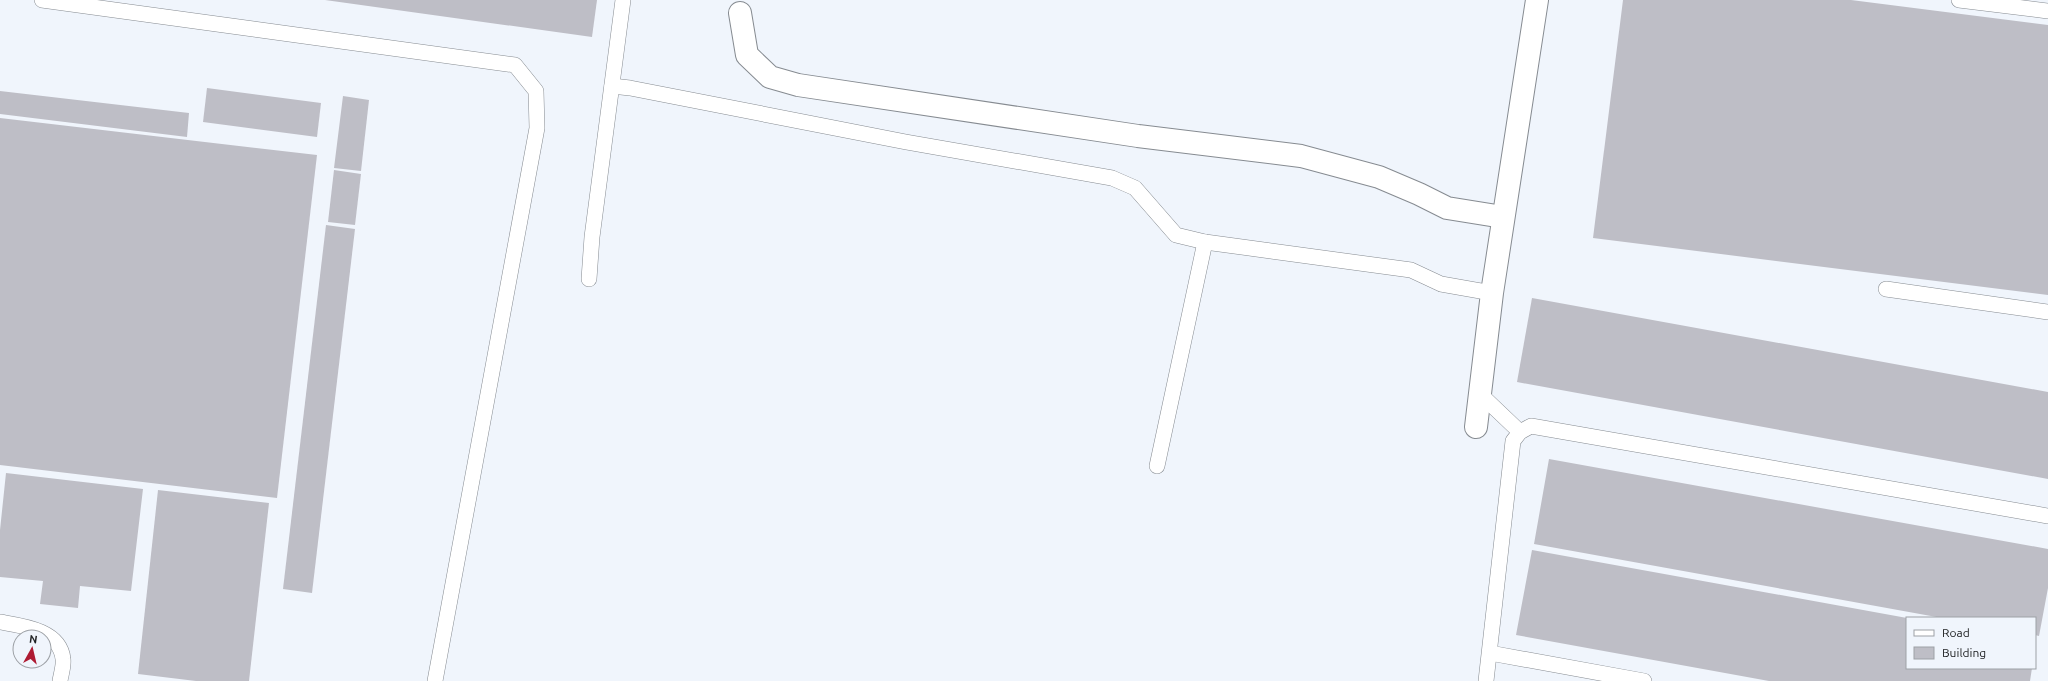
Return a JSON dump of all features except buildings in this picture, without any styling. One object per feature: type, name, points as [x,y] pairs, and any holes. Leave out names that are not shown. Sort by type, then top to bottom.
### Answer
[{"type":"street","points":[[1476,427],[1492,293],[1537,0]]},
{"type":"street","points":[[740,14],[747,55],[770,77],[798,85],[1130,135],[1301,156],[1379,177],[1447,208],[1503,217]]},
{"type":"lane","points":[[42,0],[515,64],[536,91],[537,128],[435,681]]},
{"type":"lane","points":[[589,279],[592,237],[623,0]]},
{"type":"lane","points":[[1959,0],[2048,11]]},
{"type":"lane","points":[[612,86],[630,88],[906,142],[1112,178],[1135,188],[1176,235],[1205,242],[1411,270],[1441,284],[1492,293]]},
{"type":"lane","points":[[1157,466],[1205,242]]},
{"type":"lane","points":[[1886,289],[2048,312]]},
{"type":"lane","points":[[1479,393],[1520,432]]},
{"type":"lane","points":[[1486,681],[1513,440],[1520,432],[1531,426],[2048,516]]},
{"type":"lane","points":[[0,622],[32,628],[56,641],[63,659],[60,681]]},
{"type":"lane","points":[[1490,653],[1644,681]]}]
